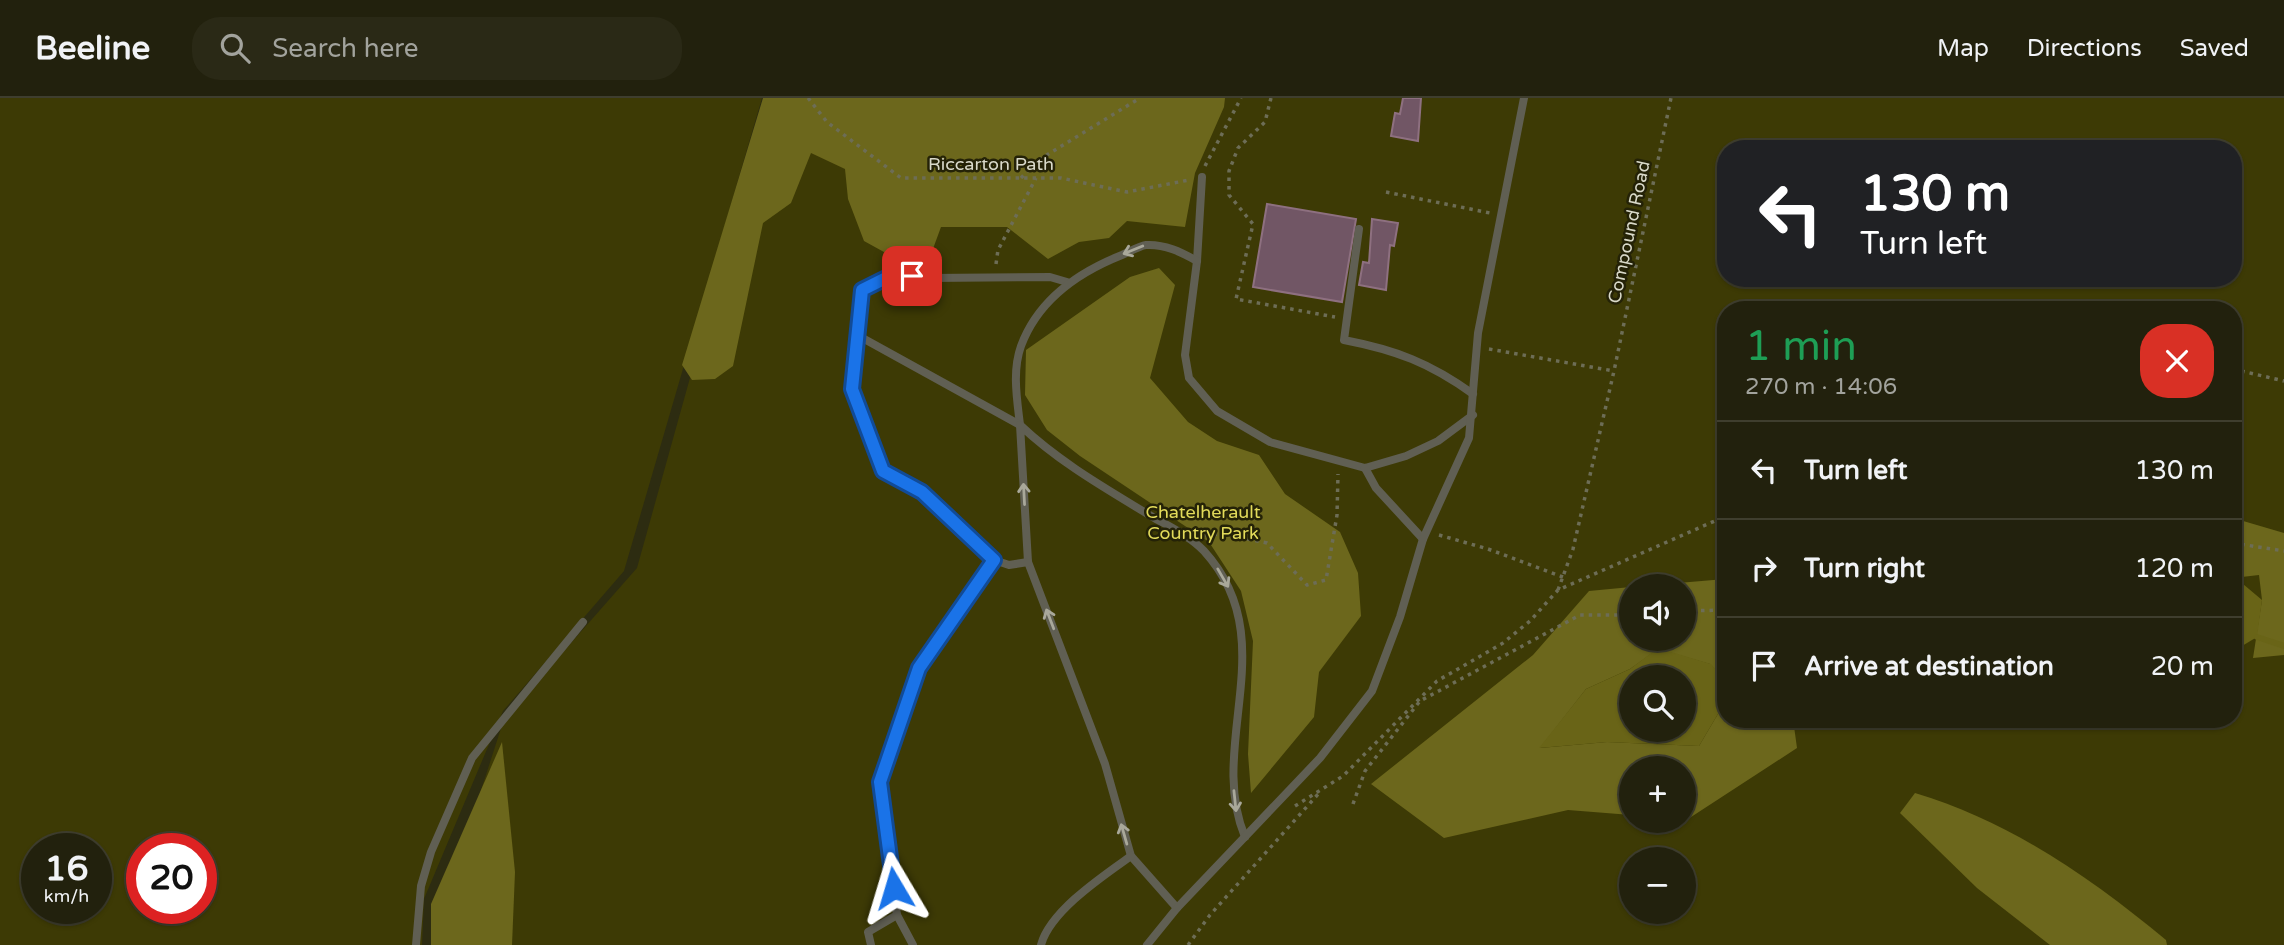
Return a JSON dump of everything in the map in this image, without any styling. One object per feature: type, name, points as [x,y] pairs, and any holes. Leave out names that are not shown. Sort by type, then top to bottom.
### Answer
[{"type":"lane","points":[[1147,945],[1177,908],[1320,758],[1372,691],[1400,617],[1423,538],[1469,438],[1478,333],[1524,98]]},
{"type":"lane","points":[[1202,177],[1197,261],[1185,355],[1189,377],[1201,395],[1225,417],[1270,442],[1365,468],[1406,456],[1437,441],[1473,415]]},
{"type":"lane","points":[[1359,229],[1344,340],[1388,348],[1441,371],[1472,394]]},
{"type":"lane","points":[[1177,908],[1130,856],[1105,764],[1028,562],[1015,379],[1021,345],[1042,311],[1067,282],[1099,264],[1145,245],[1175,248],[1197,261]]},
{"type":"lane","points":[[1028,562],[1009,565],[994,560],[922,492],[883,471],[852,389],[862,290],[894,274],[929,278],[1050,277],[1067,282]]},
{"type":"lane","points":[[857,335],[1020,425],[1048,452],[1202,549],[1224,576],[1237,609],[1244,661],[1234,790],[1237,817],[1245,837]]},
{"type":"lane","points":[[1365,468],[1376,488],[1423,538]]},
{"type":"lane","points":[[914,945],[897,915],[880,782],[919,668],[994,560]]},
{"type":"lane","points":[[416,945],[421,886],[431,852],[472,758],[583,622]]},
{"type":"lane","points":[[1041,945],[1044,935],[1079,895],[1130,856]]},
{"type":"lane","points":[[871,945],[868,932],[897,915]]},
{"type":"path","name":"Riccarton Path","points":[[808,98],[827,122],[901,178],[1061,178],[1127,192],[1202,177]]},
{"type":"path","points":[[1021,178],[1037,161],[1140,98]]},
{"type":"path","points":[[1202,177],[1209,155],[1241,98]]},
{"type":"path","points":[[1271,98],[1265,122],[1238,148],[1229,171],[1229,195],[1253,224],[1236,299],[1347,319]]},
{"type":"path","name":"Compound Road","points":[[1558,590],[1573,549],[1614,371],[1671,98]]},
{"type":"path","points":[[993,277],[998,250],[1036,178]]},
{"type":"path","points":[[1386,192],[1502,215]]},
{"type":"path","points":[[1500,350],[1614,371]]},
{"type":"path","points":[[2242,371],[2284,381]]},
{"type":"path","points":[[1185,537],[1223,534],[1266,543],[1307,585],[1326,580],[1337,515],[1338,461]]},
{"type":"path","points":[[1188,945],[1210,915],[1324,788],[1343,776],[1437,681],[1503,643],[1530,621],[1558,590],[1717,520]]},
{"type":"path","points":[[1433,533],[1563,576]]},
{"type":"path","points":[[2242,544],[2284,551]]},
{"type":"path","points":[[1696,611],[1717,610]]},
{"type":"path","points":[[1353,804],[1365,771],[1420,701],[1580,615],[1619,615]]},
{"type":"green space","points":[[0,98],[762,98],[624,571],[503,711],[424,899],[422,945],[0,945]]},
{"type":"green space","points":[[763,98],[1225,98],[1224,107],[1195,173],[1185,227],[1127,221],[1109,238],[1079,242],[1048,259],[1007,227],[941,227],[930,257],[915,263],[893,257],[864,241],[848,199],[845,169],[811,153],[791,203],[763,223],[733,366],[715,379],[692,380],[682,365]]},
{"type":"green space","name":"Chatelherault Country Park","points":[[768,98],[2284,98],[2284,945],[431,945],[504,719],[637,568]]},
{"type":"green space","points":[[1159,268],[1175,285],[1150,378],[1188,422],[1217,441],[1259,455],[1285,494],[1340,532],[1358,573],[1361,616],[1319,672],[1314,717],[1251,793],[1248,754],[1253,641],[1241,591],[1209,542],[1080,456],[1047,430],[1025,395],[1026,350],[1130,277]]},
{"type":"green space","points":[[2242,521],[2284,533],[2284,655],[2253,658],[2262,600],[2259,575],[2242,577]]},
{"type":"green space","points":[[1717,580],[1717,671],[1710,664],[1665,651],[1696,651],[1696,581]]},
{"type":"green space","points":[[1619,588],[1619,651],[1655,651],[1636,665],[1619,665],[1619,674],[1586,689],[1540,748],[1607,742],[1699,746],[1717,716],[1717,728],[1794,728],[1797,748],[1696,814],[1696,756],[1619,756],[1619,814],[1568,810],[1444,838],[1371,784],[1533,655],[1589,591]]},
{"type":"green space","points":[[502,742],[515,872],[512,945],[431,945],[431,904]]},
{"type":"green space","points":[[1915,793],[1984,819],[2048,854],[2137,917],[2166,940],[2167,945],[2050,945],[1977,888],[1900,813]]},
{"type":"shaded area","points":[[2242,585],[2262,600],[2257,637],[2242,646]]},
{"type":"shaded area","points":[[1654,651],[1668,651],[1711,664],[1717,670],[1717,716],[1699,746],[1607,742],[1539,748],[1586,689],[1619,674],[1619,742],[1696,742],[1696,665],[1635,665]]},
{"type":"building","points":[[1403,98],[1421,98],[1418,141],[1391,136],[1395,113],[1400,114]]},
{"type":"building","points":[[1267,204],[1356,219],[1342,302],[1253,287]]},
{"type":"building","points":[[1372,219],[1398,223],[1394,246],[1390,245],[1386,290],[1359,285],[1363,262],[1369,263]]},
{"type":"waterway","points":[[2257,637],[2284,646]]},
{"type":"route","points":[[894,888],[880,782],[919,668],[994,560],[922,492],[883,471],[852,389],[862,290],[894,274],[912,276]]}]
